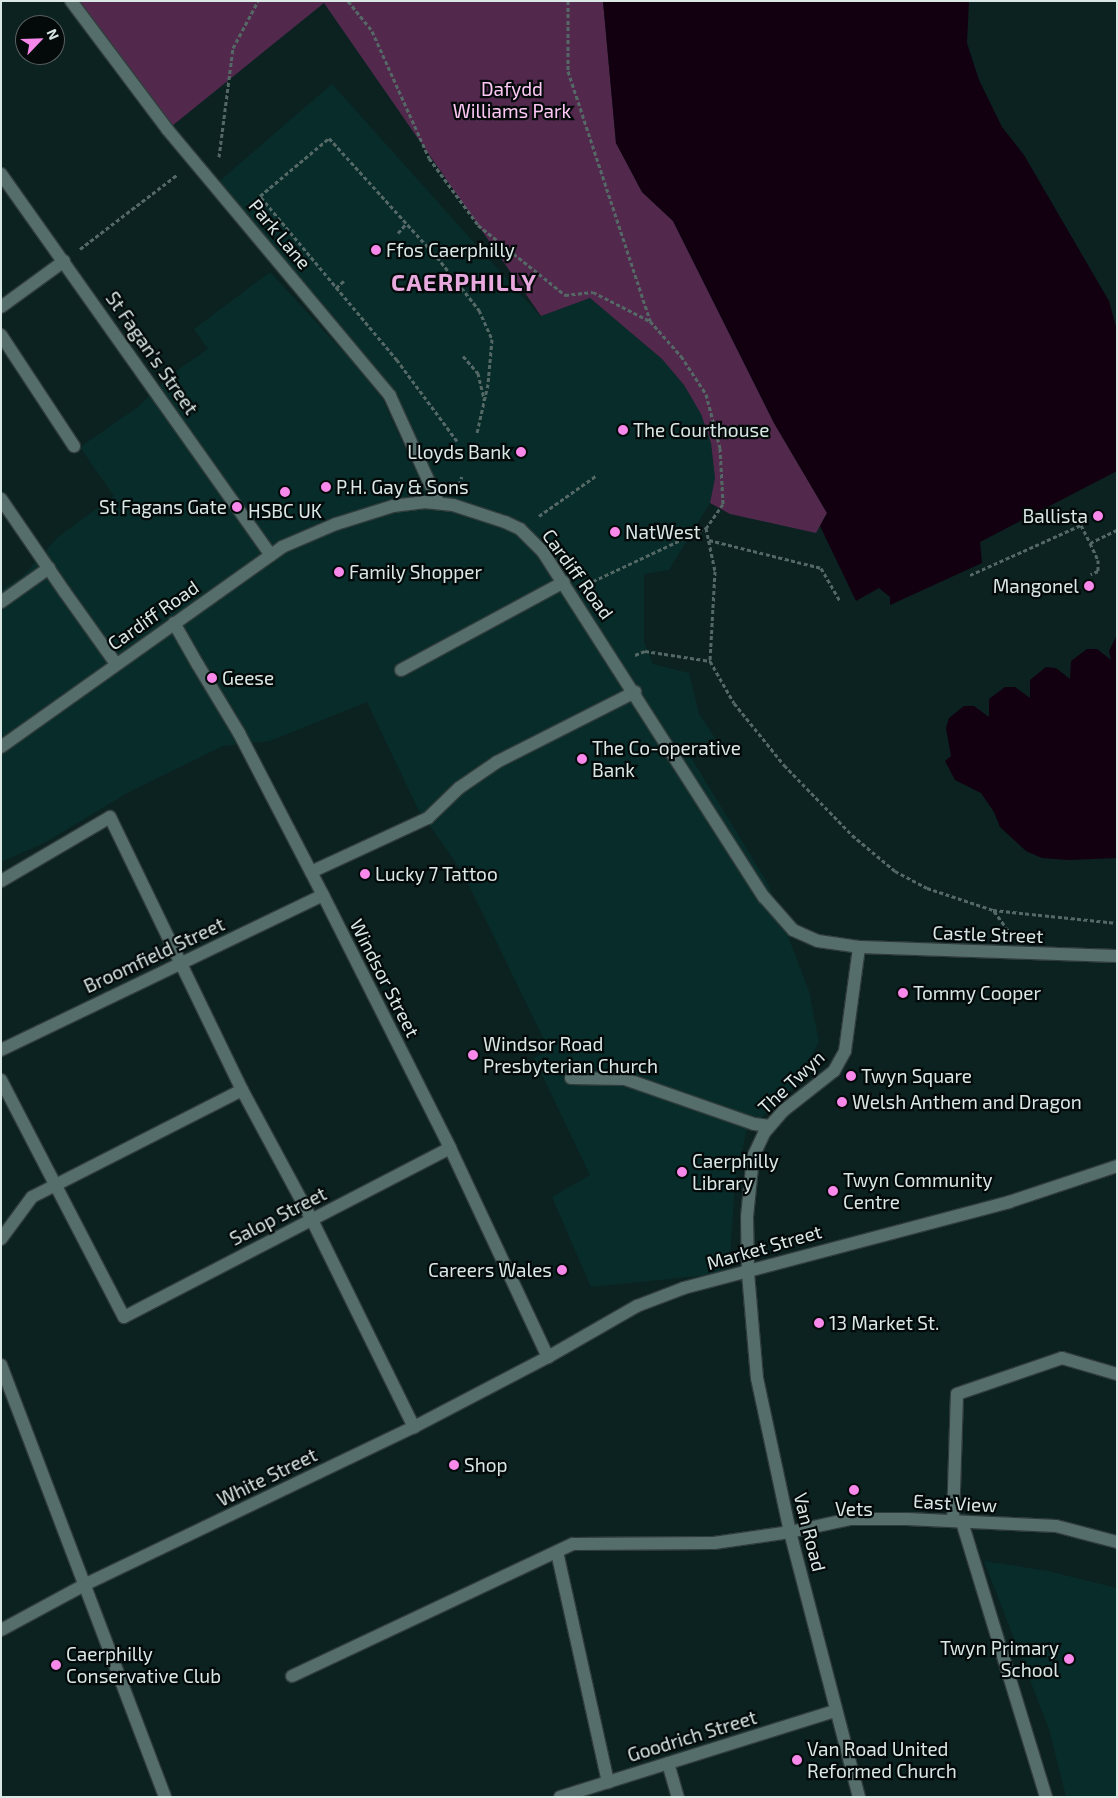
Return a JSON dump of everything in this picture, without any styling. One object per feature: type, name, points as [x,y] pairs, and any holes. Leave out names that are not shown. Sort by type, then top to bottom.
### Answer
[{"type":"street","name":"Park Lane","points":[[71,1],[194,161],[390,396],[438,502]]},
{"type":"street","name":"St Fagan's Street","points":[[1,174],[271,555]]},
{"type":"street","points":[[1,307],[64,261]]},
{"type":"street","points":[[1,335],[74,446]]},
{"type":"street","points":[[1,499],[116,664]]},
{"type":"street","name":"Cardiff Road","points":[[1,747],[174,623],[294,541],[336,524],[393,506],[438,502],[469,509],[520,529],[543,552],[568,587],[785,925],[818,942],[859,947]]},
{"type":"street","points":[[1,602],[49,568]]},
{"type":"street","points":[[401,670],[568,587]]},
{"type":"street","name":"Windsor Street","points":[[174,623],[239,733],[311,872],[450,1148],[548,1358]]},
{"type":"street","points":[[311,872],[428,818],[459,788],[497,762],[635,692]]},
{"type":"street","points":[[1,881],[110,817],[242,1090],[312,1220],[414,1427]]},
{"type":"street","name":"Broomfield Street","points":[[1,1050],[323,896]]},
{"type":"street","name":"Castle Street","points":[[859,947],[1117,956]]},
{"type":"street","name":"The Twyn","points":[[748,1272],[749,1181],[753,1157],[770,1126],[840,1062],[849,1030],[859,947]]},
{"type":"street","points":[[571,1078],[625,1079],[754,1124],[770,1126]]},
{"type":"street","points":[[1,1080],[56,1184]]},
{"type":"street","points":[[1,1239],[32,1197],[242,1090]]},
{"type":"street","name":"Salop Street","points":[[56,1184],[124,1317],[450,1148]]},
{"type":"street","name":"Market Street","points":[[548,1358],[637,1306],[684,1288],[1010,1202],[1117,1166]]},
{"type":"street","name":"Van Road","points":[[748,1272],[757,1378],[790,1532],[834,1711],[859,1797]]},
{"type":"street","name":"White Street","points":[[1,1630],[86,1584],[414,1427],[548,1358]]},
{"type":"street","points":[[1046,1797],[958,1522],[958,1394],[1062,1358],[1117,1374]]},
{"type":"street","points":[[1,1365],[86,1584],[165,1797]]},
{"type":"street","name":"East View","points":[[292,1676],[573,1544],[714,1543],[790,1532],[850,1519],[1056,1526],[1117,1542]]},
{"type":"street","points":[[557,1552],[608,1782]]},
{"type":"street","name":"Goodrich Street","points":[[560,1797],[834,1711]]},
{"type":"street","points":[[668,1762],[678,1797]]},
{"type":"path","points":[[215,185],[233,48],[258,1]]},
{"type":"path","points":[[348,1],[372,31],[429,158],[478,225],[565,295],[593,292],[650,322],[681,356],[706,394],[720,448],[723,504],[706,528],[568,587]]},
{"type":"path","points":[[568,1],[568,71],[650,322]]},
{"type":"path","points":[[457,441],[397,360],[260,196],[330,138],[479,310],[492,339],[484,403],[477,433]]},
{"type":"path","points":[[64,261],[194,161]]},
{"type":"path","points":[[398,232],[406,225]]},
{"type":"path","points":[[336,288],[345,280]]},
{"type":"path","points":[[463,356],[478,373],[484,403]]},
{"type":"path","points":[[520,529],[597,475]]},
{"type":"path","points":[[970,575],[1081,524],[1098,560],[1098,571],[1091,574]]},
{"type":"path","points":[[706,528],[715,571],[710,661],[734,703],[784,765],[852,834],[895,871],[927,888],[993,910],[1117,923]]},
{"type":"path","points":[[1090,543],[1117,530]]},
{"type":"path","points":[[709,540],[821,568],[840,601]]},
{"type":"path","points":[[645,651],[710,661]]},
{"type":"shaded area","points":[[603,1],[969,1],[967,43],[979,80],[1002,127],[1024,155],[1109,301],[1117,330],[1117,471],[980,542],[982,563],[890,605],[890,597],[879,588],[856,601],[820,526],[827,513],[774,423],[673,221],[642,192],[616,143]]},
{"type":"shaded area","points":[[332,84],[540,316],[590,298],[662,359],[684,385],[701,414],[711,443],[715,478],[710,503],[669,570],[644,574],[644,642],[653,664],[689,673],[699,714],[719,744],[684,746],[768,884],[809,991],[819,1042],[792,1088],[746,1132],[735,1184],[730,1258],[727,1268],[718,1274],[591,1287],[552,1197],[590,1175],[534,1058],[549,1050],[462,871],[418,809],[367,702],[270,741],[223,746],[129,792],[46,842],[1,862],[1,590],[23,576],[58,537],[114,496],[80,447],[138,407],[172,374],[208,349],[194,329],[270,272],[351,360],[383,400],[416,472],[424,470],[398,411],[215,185]]},
{"type":"shaded area","points":[[1117,635],[1117,858],[1069,860],[1042,858],[1026,851],[1000,827],[994,812],[981,793],[955,780],[945,761],[951,756],[946,728],[949,718],[964,706],[974,706],[989,717],[989,699],[1005,687],[1015,687],[1030,698],[1030,680],[1046,667],[1056,668],[1070,679],[1071,661],[1087,649],[1097,649],[1111,660],[1109,651]]},
{"type":"shaded area","name":"Twyn Primary School","points":[[984,1561],[1048,1571],[1117,1588],[1117,1797],[1066,1797],[1049,1729]]},
{"type":"green space","name":"Dafydd Williams Park","points":[[69,1],[603,1],[616,143],[642,192],[673,221],[774,423],[827,513],[816,533],[730,514],[710,503],[715,478],[711,443],[701,414],[684,385],[662,359],[590,298],[541,316],[324,3],[167,130]]},
{"type":"place","name":"Ffos Caerphilly","points":[[376,250]]},
{"type":"place","name":"The Courthouse","points":[[623,430]]},
{"type":"place","name":"Lloyds Bank","points":[[521,452]]},
{"type":"place","name":"P.H. Gay & Sons","points":[[326,487]]},
{"type":"place","name":"HSBC UK","points":[[285,492]]},
{"type":"place","name":"St Fagans Gate","points":[[237,507]]},
{"type":"place","name":"Ballista","points":[[1098,516]]},
{"type":"place","name":"NatWest","points":[[615,532]]},
{"type":"place","name":"Family Shopper","points":[[339,572]]},
{"type":"place","name":"Mangonel","points":[[1089,586]]},
{"type":"place","name":"Geese","points":[[212,678]]},
{"type":"place","name":"The Co-operative Bank","points":[[582,759]]},
{"type":"place","name":"Lucky 7 Tattoo","points":[[365,874]]},
{"type":"place","name":"Tommy Cooper","points":[[903,993]]},
{"type":"place","name":"Windsor Road Presbyterian Church","points":[[473,1055]]},
{"type":"place","name":"Twyn Square","points":[[851,1076]]},
{"type":"place","name":"Welsh Anthem and Dragon","points":[[842,1102]]},
{"type":"place","name":"Caerphilly Library","points":[[682,1172]]},
{"type":"place","name":"Twyn Community Centre","points":[[833,1191]]},
{"type":"place","name":"Careers Wales","points":[[562,1270]]},
{"type":"place","name":"13 Market St.","points":[[819,1323]]},
{"type":"place","name":"Shop","points":[[454,1465]]},
{"type":"place","name":"Vets","points":[[854,1490]]},
{"type":"place","name":"Twyn Primary School","points":[[1069,1659]]},
{"type":"place","name":"Caerphilly Conservative Club","points":[[56,1665]]},
{"type":"place","name":"Van Road United Reformed Church","points":[[797,1760]]},
{"type":"district","name":"CAERPHILLY","points":[[464,282]]}]
